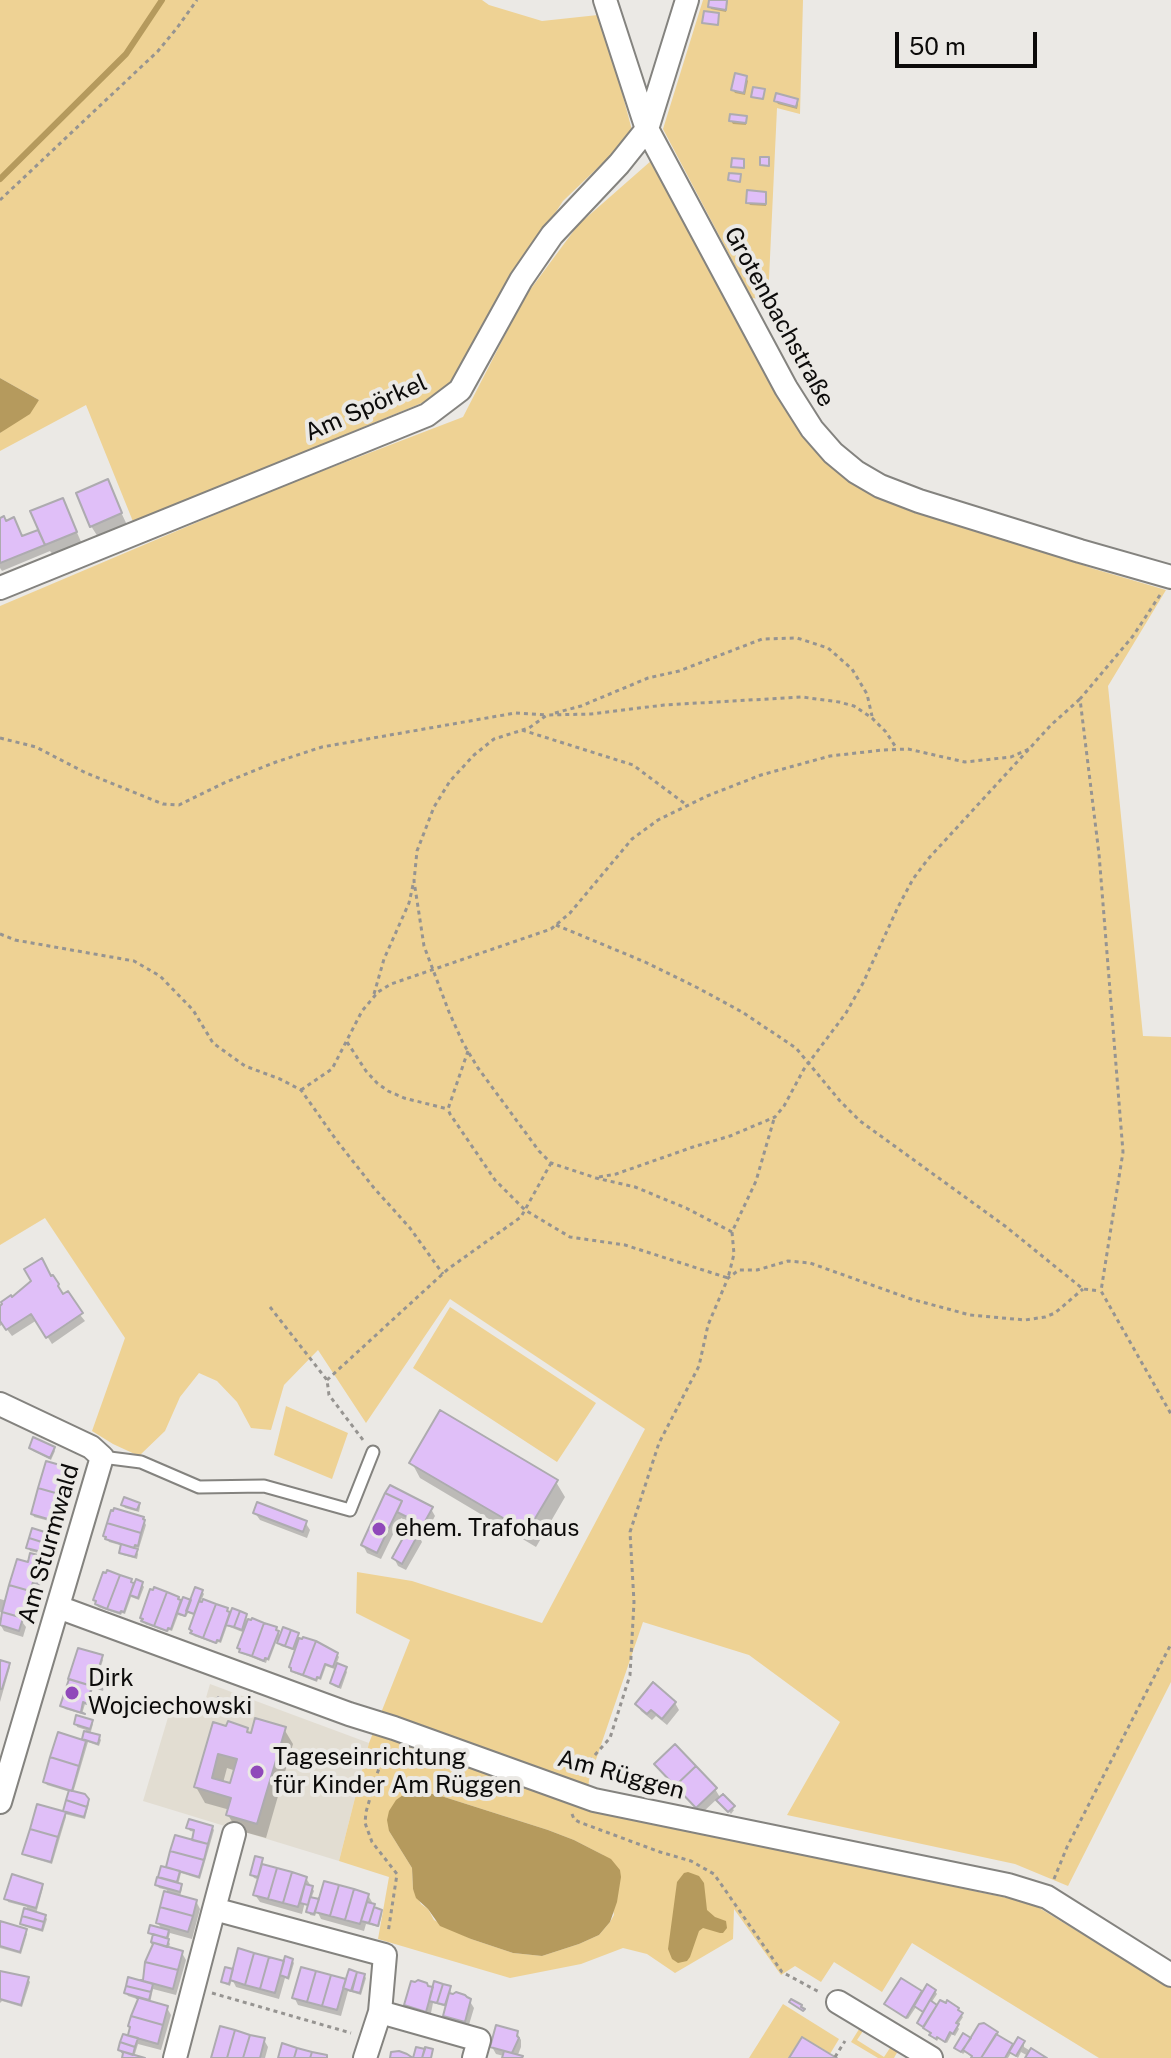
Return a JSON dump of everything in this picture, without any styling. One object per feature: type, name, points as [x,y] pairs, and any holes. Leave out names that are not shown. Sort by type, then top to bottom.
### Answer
[{"type":"street","name":"Grotenbachstraße","points":[[605,0],[647,129],[786,388],[812,429],[833,453],[880,486],[1080,551],[1167,583]]},
{"type":"street","name":"Am Spörkel","points":[[0,588],[427,415],[460,390],[521,280],[552,235],[619,164],[647,129],[687,0]]},
{"type":"street","name":"Am Sturmwald","points":[[0,1404],[91,1447],[102,1457],[0,1802]]},
{"type":"street","name":"Am Rüggen","points":[[58,1607],[604,1803],[993,1882],[1047,1897],[1171,1975]]},
{"type":"street","points":[[175,2058],[234,1834]]},
{"type":"street","points":[[214,1909],[385,1955],[380,2012],[368,2048]]},
{"type":"street","points":[[838,2002],[931,2058]]},
{"type":"street","points":[[380,2012],[479,2040],[474,2058]]},
{"type":"lane","points":[[102,1457],[141,1462],[199,1487],[264,1486],[350,1510],[373,1452]]},
{"type":"path","points":[[0,200],[158,51],[197,0]]},
{"type":"path","points":[[838,2002],[782,1972],[714,1874],[691,1861],[579,1822],[574,1819],[565,1789],[610,1738],[630,1675],[634,1602],[630,1532],[659,1443],[699,1366],[708,1325],[728,1278],[734,1254],[732,1232],[756,1181],[775,1117],[809,1062],[846,1013],[913,879],[1051,725],[1080,699],[1133,636],[1167,583]]},
{"type":"path","points":[[373,998],[384,959],[409,903],[417,851],[434,807],[450,781],[494,739],[529,728],[547,715],[581,706],[648,678],[679,671],[762,639],[797,638],[828,648],[852,669],[867,694],[872,718]]},
{"type":"path","points":[[0,738],[36,747],[86,773],[163,804],[179,805],[226,782],[322,747],[515,713],[591,714],[802,697],[854,706],[886,732],[897,749]]},
{"type":"path","points":[[1080,699],[1099,854],[1123,1152],[1101,1291],[1171,1414]]},
{"type":"path","points":[[522,730],[633,765],[688,806]]},
{"type":"path","points":[[301,1090],[332,1069],[362,1011],[378,992],[391,984],[551,929],[589,892],[632,839],[658,820],[761,775],[830,756],[908,749],[965,762],[1011,757],[1029,749]]},
{"type":"path","points":[[414,881],[424,946],[449,1012],[468,1051],[539,1151],[551,1163],[635,1187],[686,1208],[732,1232]]},
{"type":"path","points":[[556,925],[645,962],[731,1006],[796,1048],[860,1121],[1005,1226],[1083,1289],[1101,1291]]},
{"type":"path","points":[[0,934],[27,943],[134,961],[160,976],[193,1010],[213,1043],[245,1066],[301,1090],[337,1141],[410,1228],[443,1274]]},
{"type":"path","points":[[346,1041],[366,1071],[388,1091],[448,1109]]},
{"type":"path","points":[[468,1051],[448,1109],[453,1121],[495,1180],[525,1210],[570,1237],[625,1245],[728,1278]]},
{"type":"path","points":[[596,1178],[730,1136],[775,1117]]},
{"type":"path","points":[[327,1380],[443,1274],[521,1217],[551,1163]]},
{"type":"path","points":[[728,1278],[739,1270],[757,1270],[788,1261],[810,1263],[911,1299],[970,1315],[1025,1320],[1055,1313],[1083,1289]]},
{"type":"path","points":[[270,1307],[327,1380],[329,1395],[373,1452]]},
{"type":"path","points":[[1047,1897],[1067,1847],[1171,1644]]},
{"type":"path","points":[[385,1955],[397,1874],[369,1837],[365,1818],[394,1728]]},
{"type":"path","points":[[193,1988],[368,2048]]},
{"type":"path","points":[[835,2057],[845,2041]]},
{"type":"shaded area","points":[[0,0],[482,0],[489,5],[542,21],[598,15],[607,36],[633,134],[563,201],[510,282],[459,378],[429,400],[134,524],[86,405],[0,451],[0,433],[39,400],[0,378]]},
{"type":"shaded area","points":[[703,0],[803,0],[800,114],[777,108],[768,300],[752,298],[663,129]]},
{"type":"shaded area","points":[[652,160],[801,430],[851,482],[1091,568],[1166,590],[1108,686],[1143,1036],[1171,1037],[1171,1682],[1068,1886],[1015,1864],[787,1815],[840,1722],[749,1655],[643,1622],[589,1780],[586,1809],[1031,1903],[1171,1988],[1171,2058],[1099,2058],[912,1943],[882,1992],[834,1962],[821,1982],[795,1966],[781,1975],[734,1909],[733,1939],[675,1973],[647,1954],[623,1948],[581,1964],[510,1978],[378,1939],[389,1877],[339,1861],[369,1743],[410,1640],[356,1613],[357,1572],[412,1581],[542,1623],[645,1429],[450,1299],[366,1423],[318,1350],[284,1385],[271,1430],[251,1428],[237,1402],[217,1381],[199,1373],[180,1397],[165,1431],[139,1456],[92,1431],[125,1338],[45,1218],[0,1245],[0,606],[278,488],[463,417],[524,298],[578,225]],"holes":[[[421,1792],[548,1830],[603,1855],[614,1915],[610,1922],[599,1935],[542,1956],[513,1953],[471,1939],[434,1920],[413,1889],[412,1868],[389,1831]]]},
{"type":"shaded area","points":[[0,378],[39,400],[30,414],[0,433]]},
{"type":"shaded area","points":[[450,1307],[596,1403],[557,1462],[413,1368]]},
{"type":"shaded area","points":[[286,1406],[348,1433],[332,1479],[274,1455]]},
{"type":"shaded area","name":"Tageseinrichtung für Kinder Am Rüggen","points":[[210,1684],[369,1743],[339,1861],[143,1801],[172,1704],[201,1715]]},
{"type":"shaded area","points":[[411,1792],[438,1795],[548,1830],[611,1859],[620,1870],[621,1877],[610,1922],[599,1935],[542,1956],[513,1953],[440,1926],[416,1898],[412,1868],[389,1831],[389,1811],[396,1800]]},
{"type":"shaded area","points":[[688,1872],[699,1876],[704,1883],[707,1910],[726,1921],[727,1928],[720,1933],[703,1928],[699,1931],[690,1957],[678,1963],[672,1959],[668,1949],[677,1882]]},
{"type":"shaded area","points":[[783,2004],[839,2039],[830,2054],[802,2037],[789,2058],[749,2058]]},
{"type":"shaded area","points":[[861,2026],[865,2028],[857,2040],[884,2057],[892,2045],[899,2049],[894,2058],[878,2058],[851,2042]]},
{"type":"building","points":[[709,0],[727,0],[726,10],[708,7]]},
{"type":"building","points":[[704,11],[719,13],[718,25],[702,23]]},
{"type":"building","points":[[735,73],[747,76],[744,93],[731,90]]},
{"type":"building","points":[[753,87],[765,89],[763,99],[751,97]]},
{"type":"building","points":[[776,93],[798,99],[796,107],[774,101]]},
{"type":"building","points":[[730,114],[747,116],[746,123],[729,121]]},
{"type":"building","points":[[760,157],[769,157],[769,166],[760,165]]},
{"type":"building","points":[[732,158],[744,159],[744,168],[731,167]]},
{"type":"building","points":[[729,173],[741,174],[740,182],[728,180]]},
{"type":"building","points":[[747,190],[766,192],[766,204],[746,203]]},
{"type":"building","points":[[108,479],[122,513],[90,527],[76,493]]},
{"type":"building","points":[[63,498],[77,532],[45,545],[30,511]]},
{"type":"building","points":[[4,516],[6,521],[14,517],[22,536],[38,530],[45,545],[0,563],[0,518]]},
{"type":"building","points":[[42,1258],[63,1294],[68,1291],[83,1313],[46,1338],[31,1314],[6,1330],[0,1321],[1,1302],[31,1281],[24,1269]]},
{"type":"building","points":[[440,1410],[558,1480],[527,1532],[409,1463]]},
{"type":"building","points":[[33,1437],[55,1447],[50,1458],[29,1448]]},
{"type":"building","points":[[46,1461],[67,1467],[59,1494],[38,1488]]},
{"type":"building","points":[[390,1485],[433,1507],[423,1525],[397,1512],[402,1501],[385,1493]]},
{"type":"building","points":[[38,1488],[59,1494],[51,1520],[31,1514]]},
{"type":"building","name":"ehem. Trafohaus","points":[[385,1493],[402,1501],[377,1553],[361,1545]]},
{"type":"building","points":[[124,1497],[140,1503],[137,1510],[121,1505]]},
{"type":"building","points":[[257,1502],[307,1521],[303,1532],[253,1513]]},
{"type":"building","points":[[114,1508],[144,1517],[141,1533],[107,1523]]},
{"type":"building","points":[[107,1523],[141,1533],[138,1546],[134,1548],[105,1539]]},
{"type":"building","points":[[409,1527],[419,1533],[402,1564],[392,1558]]},
{"type":"building","points":[[32,1528],[48,1533],[45,1543],[29,1538]]},
{"type":"building","points":[[29,1538],[45,1543],[42,1552],[26,1548]]},
{"type":"building","points":[[121,1544],[138,1549],[135,1557],[119,1553]]},
{"type":"building","points":[[30,1553],[46,1557],[39,1584],[33,1582],[30,1591],[9,1585],[17,1559],[28,1562]]},
{"type":"building","points":[[107,1570],[120,1575],[107,1609],[93,1600],[103,1572]]},
{"type":"building","points":[[120,1575],[132,1579],[134,1583],[124,1612],[120,1613],[107,1609]]},
{"type":"building","points":[[136,1579],[143,1582],[138,1598],[130,1595]]},
{"type":"building","points":[[9,1585],[30,1591],[23,1618],[2,1612]]},
{"type":"building","points":[[154,1587],[167,1592],[154,1626],[140,1618],[150,1589]]},
{"type":"building","points":[[195,1587],[203,1590],[194,1614],[186,1611]]},
{"type":"building","points":[[167,1592],[181,1600],[171,1629],[167,1631],[154,1626]]},
{"type":"building","points":[[183,1597],[191,1600],[185,1616],[177,1613]]},
{"type":"building","points":[[203,1599],[216,1604],[203,1638],[190,1633],[192,1631],[189,1629],[199,1601]]},
{"type":"building","points":[[216,1604],[228,1608],[230,1612],[220,1641],[216,1643],[203,1638]]},
{"type":"building","points":[[232,1608],[240,1611],[234,1627],[226,1625]]},
{"type":"building","points":[[240,1611],[247,1614],[242,1630],[234,1627]]},
{"type":"building","points":[[2,1612],[23,1618],[19,1631],[0,1625]]},
{"type":"building","points":[[248,1619],[264,1623],[252,1656],[239,1652],[237,1648]]},
{"type":"building","points":[[264,1623],[277,1627],[279,1631],[268,1659],[264,1661],[252,1656]]},
{"type":"building","points":[[283,1627],[291,1630],[285,1646],[277,1643]]},
{"type":"building","points":[[291,1630],[299,1633],[293,1649],[285,1646]]},
{"type":"building","points":[[299,1638],[316,1641],[303,1675],[291,1671],[289,1667]]},
{"type":"building","points":[[316,1641],[338,1653],[333,1667],[325,1664],[320,1678],[316,1680],[303,1675]]},
{"type":"building","points":[[78,1648],[103,1655],[98,1670],[107,1672],[102,1689],[68,1679]]},
{"type":"building","points":[[0,1660],[10,1663],[2,1689],[0,1689]]},
{"type":"building","points":[[337,1663],[347,1667],[339,1687],[330,1683]]},
{"type":"building","points":[[69,1679],[92,1686],[87,1704],[83,1702],[81,1712],[85,1714],[60,1706]]},
{"type":"building","points":[[653,1682],[676,1702],[662,1719],[651,1710],[647,1714],[635,1704]]},
{"type":"building","points":[[218,1697],[227,1704],[220,1713],[211,1706]]},
{"type":"building","points":[[76,1715],[93,1720],[90,1729],[74,1724]]},
{"type":"building","points":[[255,1718],[286,1727],[257,1824],[226,1815],[231,1798],[194,1787],[213,1722],[226,1726],[228,1721],[248,1728],[247,1732],[251,1733]],"holes":[[[218,1754],[237,1759],[230,1783],[212,1778]]]},
{"type":"building","points":[[84,1731],[100,1735],[98,1744],[82,1739]]},
{"type":"building","points":[[58,1732],[86,1741],[79,1766],[50,1757]]},
{"type":"building","points":[[675,1744],[696,1766],[675,1786],[654,1764]]},
{"type":"building","points":[[50,1757],[79,1766],[72,1791],[43,1782]]},
{"type":"building","points":[[696,1766],[717,1788],[696,1808],[675,1786]]},
{"type":"building","points":[[69,1790],[85,1794],[89,1799],[87,1807],[66,1800]]},
{"type":"building","points":[[723,1794],[735,1806],[728,1812],[716,1800]]},
{"type":"building","points":[[66,1800],[87,1807],[84,1817],[63,1811]]},
{"type":"building","points":[[37,1804],[66,1812],[58,1837],[30,1829]]},
{"type":"building","points":[[189,1819],[213,1826],[208,1844],[192,1840],[194,1830],[186,1828]]},
{"type":"building","points":[[30,1829],[58,1837],[51,1862],[22,1854]]},
{"type":"building","points":[[175,1835],[208,1844],[204,1860],[170,1851]]},
{"type":"building","points":[[170,1851],[204,1860],[199,1877],[166,1867]]},
{"type":"building","points":[[255,1856],[263,1858],[258,1877],[250,1875]]},
{"type":"building","points":[[262,1864],[277,1868],[268,1899],[253,1895]]},
{"type":"building","points":[[161,1866],[180,1871],[177,1882],[158,1877]]},
{"type":"building","points":[[277,1868],[292,1872],[283,1903],[268,1899]]},
{"type":"building","points":[[292,1872],[307,1877],[298,1907],[283,1903]]},
{"type":"building","points":[[12,1874],[43,1884],[36,1908],[4,1899]]},
{"type":"building","points":[[157,1877],[182,1884],[180,1892],[155,1885]]},
{"type":"building","points":[[324,1881],[339,1885],[330,1916],[315,1912]]},
{"type":"building","points":[[305,1884],[313,1886],[308,1905],[300,1903]]},
{"type":"building","points":[[339,1885],[354,1889],[345,1920],[330,1916]]},
{"type":"building","points":[[354,1889],[369,1894],[360,1924],[345,1920]]},
{"type":"building","points":[[164,1891],[197,1900],[193,1916],[160,1907]]},
{"type":"building","points":[[310,1897],[319,1899],[314,1914],[306,1912]]},
{"type":"building","points":[[367,1902],[375,1904],[369,1923],[361,1921]]},
{"type":"building","points":[[160,1907],[193,1916],[188,1932],[156,1923]]},
{"type":"building","points":[[374,1907],[382,1910],[378,1926],[369,1923]]},
{"type":"building","points":[[24,1908],[46,1915],[44,1922],[22,1916]]},
{"type":"building","points":[[22,1916],[44,1922],[42,1930],[20,1924]]},
{"type":"building","points":[[0,1921],[27,1929],[20,1952],[0,1946]]},
{"type":"building","points":[[150,1925],[169,1930],[167,1938],[148,1933]]},
{"type":"building","points":[[153,1934],[169,1939],[167,1947],[151,1942]]},
{"type":"building","points":[[151,1942],[183,1951],[178,1970],[145,1962],[153,1944]]},
{"type":"building","points":[[238,1948],[254,1953],[245,1985],[230,1980]]},
{"type":"building","points":[[254,1953],[269,1957],[260,1989],[245,1985]]},
{"type":"building","points":[[285,1956],[293,1959],[288,1978],[280,1975]]},
{"type":"building","points":[[269,1957],[284,1961],[275,1993],[260,1989]]},
{"type":"building","points":[[145,1962],[178,1970],[173,1989],[140,1980],[143,1980]]},
{"type":"building","points":[[225,1967],[233,1969],[229,1984],[221,1982]]},
{"type":"building","points":[[301,1967],[316,1971],[307,2002],[292,1998]]},
{"type":"building","points":[[349,1969],[357,1972],[351,1991],[343,1988]]},
{"type":"building","points":[[0,1971],[29,1977],[21,2005],[0,1999]]},
{"type":"building","points":[[316,1971],[331,1975],[322,2006],[307,2002]]},
{"type":"building","points":[[357,1972],[365,1974],[360,1993],[352,1991]]},
{"type":"building","points":[[331,1975],[346,1979],[337,2010],[322,2006]]},
{"type":"building","points":[[128,1977],[153,1984],[151,1992],[126,1986]]},
{"type":"building","points":[[901,1978],[922,1991],[906,2018],[884,2004]]},
{"type":"building","points":[[418,1980],[433,1987],[426,2012],[404,2005],[411,1981]]},
{"type":"building","points":[[434,1981],[443,1984],[437,2003],[429,2001]]},
{"type":"building","points":[[443,1984],[451,1986],[445,2005],[437,2003]]},
{"type":"building","points":[[927,1984],[936,1990],[923,2012],[914,2006]]},
{"type":"building","points":[[126,1986],[151,1992],[149,2000],[124,1993]]},
{"type":"building","points":[[456,1992],[471,1999],[465,2022],[443,2016],[449,1993]]},
{"type":"building","points":[[136,1997],[168,2006],[163,2025],[131,2016],[138,1999]]},
{"type":"building","points":[[791,1999],[805,2009],[803,2011],[789,2002]]},
{"type":"building","points":[[930,2000],[937,2005],[923,2027],[917,2023]]},
{"type":"building","points":[[940,2000],[946,2003],[947,2000],[963,2013],[953,2034],[950,2032],[945,2042],[929,2035],[931,2033],[923,2028]]},
{"type":"building","points":[[131,2016],[163,2025],[158,2044],[126,2035]]},
{"type":"building","points":[[984,2023],[998,2032],[981,2058],[971,2058],[963,2050],[979,2024]]},
{"type":"building","points":[[496,2025],[518,2031],[519,2038],[512,2053],[490,2047]]},
{"type":"building","points":[[220,2026],[235,2030],[227,2058],[211,2058]]},
{"type":"building","points":[[235,2030],[250,2035],[243,2058],[227,2058]]},
{"type":"building","points":[[963,2033],[971,2038],[961,2052],[954,2048]]},
{"type":"building","points":[[123,2034],[138,2038],[135,2047],[120,2042]]},
{"type":"building","points":[[996,2034],[1013,2044],[1005,2058],[981,2058]]},
{"type":"building","points":[[250,2035],[265,2038],[260,2058],[243,2058]]},
{"type":"building","points":[[802,2037],[830,2054],[837,2058],[789,2058]]},
{"type":"building","points":[[1018,2037],[1025,2041],[1016,2056],[1009,2052]]},
{"type":"building","points":[[120,2042],[135,2047],[133,2055],[118,2050]]},
{"type":"building","points":[[282,2043],[297,2048],[294,2058],[278,2058]]},
{"type":"building","points":[[416,2047],[425,2049],[422,2058],[413,2058]]},
{"type":"building","points":[[425,2047],[433,2049],[431,2058],[422,2058]]},
{"type":"building","points":[[297,2048],[312,2052],[310,2058],[294,2058]]},
{"type":"building","points":[[1031,2048],[1047,2058],[1025,2058]]},
{"type":"building","points":[[121,2051],[145,2058],[122,2058]]},
{"type":"building","points":[[399,2051],[413,2058],[390,2058],[391,2052]]},
{"type":"building","points":[[504,2051],[523,2056],[502,2058]]},
{"type":"building","points":[[312,2052],[327,2055],[327,2058],[310,2058]]},
{"type":"waterway","points":[[0,179],[126,54],[162,0]]},
{"type":"place","name":"ehem. Trafohaus","points":[[379,1529]]},
{"type":"place","name":"Dirk Wojciechowski","points":[[72,1693]]},
{"type":"place","name":"Tageseinrichtung für Kinder Am Rüggen","points":[[257,1772]]}]
